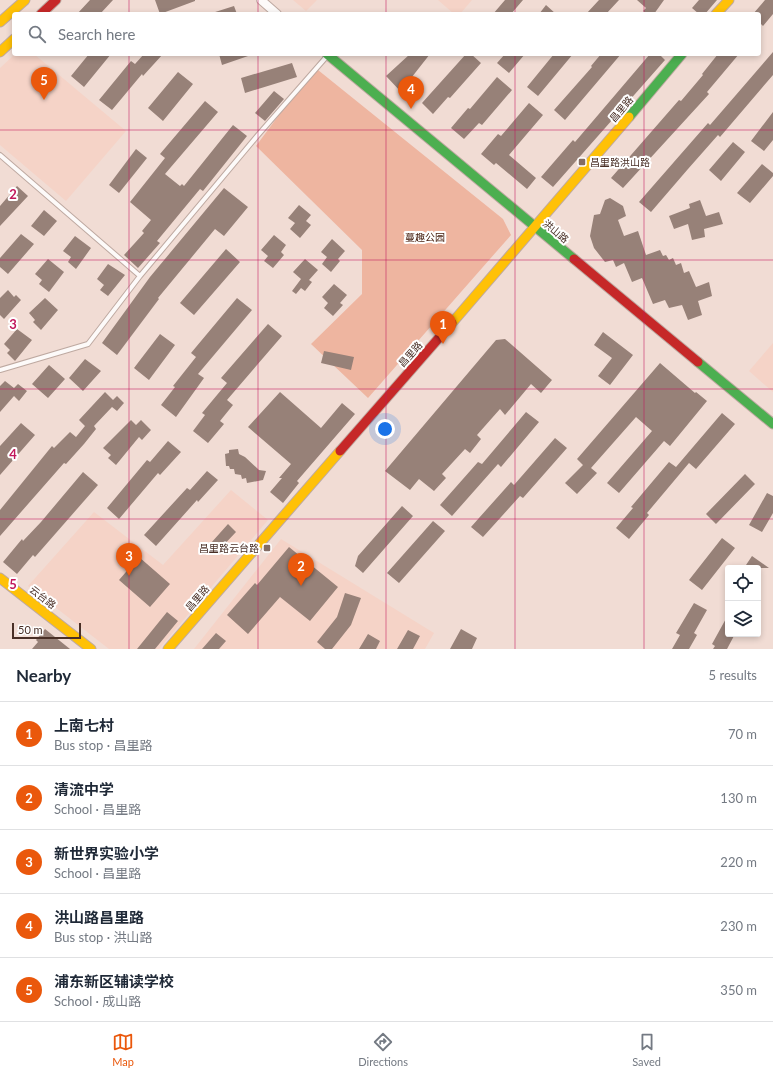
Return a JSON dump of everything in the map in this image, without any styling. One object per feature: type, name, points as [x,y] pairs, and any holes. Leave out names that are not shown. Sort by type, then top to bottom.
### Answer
[{"type":"street","points":[[0,22],[24,0]]},
{"type":"street","points":[[43,12],[56,0]]},
{"type":"street","points":[[261,0],[275,12]]},
{"type":"street","points":[[718,12],[729,0]]},
{"type":"street","points":[[0,52],[12,41]]},
{"type":"street","name":"洪山路","points":[[329,56],[773,424]]},
{"type":"street","name":"昌里路","points":[[168,649],[680,56]]},
{"type":"street","name":"云台路","points":[[0,578],[91,649]]},
{"type":"lane","points":[[0,370],[88,344],[140,276],[258,134],[325,56]]},
{"type":"lane","points":[[0,155],[140,276]]},
{"type":"shaded area","points":[[293,0],[317,0],[306,11]]},
{"type":"shaded area","points":[[438,0],[472,0],[462,12],[452,12]]},
{"type":"shaded area","points":[[13,56],[36,56],[126,131],[66,201],[0,145],[0,68]]},
{"type":"shaded area","points":[[773,343],[773,392],[749,371]]},
{"type":"shaded area","points":[[231,490],[268,520],[159,649],[109,649],[28,586],[94,512],[163,565]]},
{"type":"shaded area","points":[[281,539],[434,633],[425,649],[194,649]]},
{"type":"green space","name":"蔓趣公园","points":[[318,70],[503,219],[511,235],[368,398],[311,344],[362,294],[362,250],[256,146],[293,96]]},
{"type":"building","points":[[90,0],[113,0],[102,12],[79,12]]},
{"type":"building","points":[[155,0],[195,0],[165,12],[159,12]]},
{"type":"building","points":[[505,0],[523,0],[513,12],[495,12]]},
{"type":"building","points":[[599,0],[619,0],[608,12],[588,12]]},
{"type":"building","points":[[637,0],[664,0],[655,12],[644,12],[643,11],[646,8]]},
{"type":"building","points":[[699,0],[717,0],[707,12],[697,12],[692,8]]},
{"type":"building","points":[[765,0],[773,0],[773,14],[763,26],[761,24],[761,12],[755,12]]},
{"type":"building","points":[[546,5],[554,12],[541,12]]},
{"type":"building","points":[[234,6],[236,12],[215,12]]},
{"type":"building","points":[[773,52],[773,75],[720,137],[718,135],[651,212],[639,202],[708,123],[710,125]]},
{"type":"building","points":[[87,56],[109,56],[84,87],[71,76]]},
{"type":"building","points":[[142,56],[161,56],[143,76],[142,74],[112,110],[99,100],[131,61],[135,64]]},
{"type":"building","points":[[220,56],[248,56],[222,65]]},
{"type":"building","points":[[408,56],[428,56],[408,82],[410,84],[402,93],[386,76]]},
{"type":"building","points":[[464,56],[473,56],[481,63],[450,98],[448,97],[433,114],[422,103]]},
{"type":"building","points":[[503,56],[523,56],[509,73],[497,63]]},
{"type":"building","points":[[552,56],[571,56],[538,96],[527,87]]},
{"type":"building","points":[[599,56],[619,56],[565,120],[554,110],[592,67],[591,66]]},
{"type":"building","points":[[648,56],[661,56],[665,60],[553,187],[541,177],[573,140],[575,142]]},
{"type":"building","points":[[716,56],[737,56],[707,92],[709,94],[623,188],[611,178],[679,100],[681,101],[703,75],[702,74]]},
{"type":"building","points":[[292,63],[297,77],[245,93],[241,78]]},
{"type":"building","points":[[178,72],[193,84],[163,121],[148,108]]},
{"type":"building","points":[[497,77],[512,90],[482,125],[479,123],[464,139],[451,128],[468,108],[470,109]]},
{"type":"building","points":[[274,91],[284,99],[265,121],[255,113]]},
{"type":"building","points":[[205,101],[218,112],[165,174],[180,186],[182,184],[184,186],[233,125],[247,136],[203,191],[200,189],[157,241],[160,243],[138,268],[124,255],[144,233],[142,231],[151,220],[130,202],[165,158],[160,154]]},
{"type":"building","points":[[529,103],[543,115],[509,155],[536,178],[527,189],[496,163],[494,165],[481,154],[498,134],[501,136]]},
{"type":"building","points":[[773,112],[773,140],[764,151],[751,141]]},
{"type":"building","points":[[733,142],[745,152],[721,181],[709,170]]},
{"type":"building","points":[[136,149],[147,158],[119,193],[109,185]]},
{"type":"building","points":[[762,164],[773,173],[773,176],[750,203],[737,193]]},
{"type":"building","points":[[17,186],[28,196],[0,226],[0,206]]},
{"type":"building","points":[[224,188],[248,207],[224,236],[215,229],[158,298],[159,299],[117,355],[102,343],[150,277]]},
{"type":"building","points":[[610,198],[623,206],[626,216],[618,220],[624,236],[638,231],[646,255],[660,250],[663,256],[666,255],[669,260],[673,258],[676,265],[681,263],[684,273],[689,271],[696,287],[709,282],[712,296],[698,301],[702,315],[688,320],[682,305],[669,308],[665,300],[653,304],[642,278],[632,282],[624,263],[616,267],[613,260],[605,262],[594,248],[590,236],[594,215],[600,214],[605,200]]},
{"type":"building","points":[[700,200],[706,216],[719,212],[723,224],[704,229],[705,237],[692,240],[688,224],[674,229],[669,216],[690,208],[689,204]]},
{"type":"building","points":[[299,205],[311,215],[306,221],[311,225],[300,238],[290,229],[295,223],[288,218]]},
{"type":"building","points":[[44,210],[57,221],[44,236],[31,226]]},
{"type":"building","points":[[21,234],[34,244],[8,274],[0,267],[0,258]]},
{"type":"building","points":[[274,235],[286,245],[281,252],[284,255],[273,268],[264,261],[268,256],[261,250]]},
{"type":"building","points":[[75,236],[91,248],[76,269],[68,262],[71,257],[63,251]]},
{"type":"building","points":[[332,239],[345,251],[338,259],[340,261],[331,272],[322,264],[327,257],[321,252]]},
{"type":"building","points":[[226,249],[240,262],[194,315],[180,303]]},
{"type":"building","points":[[48,259],[64,272],[49,292],[39,284],[42,280],[35,274]]},
{"type":"building","points":[[305,259],[318,270],[309,280],[312,282],[305,291],[301,288],[296,294],[292,291],[301,279],[293,272]]},
{"type":"building","points":[[108,264],[125,275],[108,296],[100,290],[104,285],[97,279]]},
{"type":"building","points":[[334,284],[347,295],[340,303],[343,305],[333,316],[324,308],[328,303],[322,297]]},
{"type":"building","points":[[8,290],[14,297],[16,295],[21,300],[4,319],[0,315],[0,298]]},
{"type":"building","points":[[45,298],[58,310],[41,330],[33,322],[35,320],[29,313]]},
{"type":"building","points":[[237,298],[252,310],[198,374],[204,378],[176,417],[161,405],[175,387],[173,386],[196,357],[191,353]]},
{"type":"building","points":[[268,324],[282,336],[227,400],[233,405],[220,421],[224,424],[208,443],[193,431],[205,415],[202,413],[227,383],[221,378]]},
{"type":"building","points":[[17,329],[32,340],[15,361],[7,353],[10,350],[4,344]]},
{"type":"building","points":[[603,332],[633,355],[610,385],[598,376],[612,358],[594,345]]},
{"type":"building","points":[[160,334],[175,345],[149,380],[134,368]]},
{"type":"building","points":[[505,339],[552,380],[541,393],[531,384],[505,415],[500,409],[477,435],[481,439],[470,453],[465,449],[442,474],[446,478],[434,491],[419,479],[410,490],[385,471],[496,340]]},
{"type":"building","points":[[324,351],[354,357],[351,370],[321,363]]},
{"type":"building","points":[[85,359],[101,371],[83,391],[69,378]]},
{"type":"building","points":[[660,363],[695,393],[696,392],[707,401],[670,446],[664,441],[619,493],[607,483],[652,431],[636,417],[591,468],[597,473],[577,494],[565,483],[583,465],[577,459]]},
{"type":"building","points":[[49,365],[65,379],[48,398],[32,384]]},
{"type":"building","points":[[5,381],[14,388],[18,384],[27,391],[19,401],[14,396],[0,412],[0,386]]},
{"type":"building","points":[[105,392],[113,400],[117,396],[124,403],[117,411],[112,407],[94,426],[96,429],[84,444],[66,464],[64,463],[0,536],[0,510],[52,446],[54,448],[70,432],[76,437],[85,426],[79,420]]},
{"type":"building","points":[[280,392],[321,428],[342,403],[355,414],[297,481],[299,483],[283,503],[270,492],[291,464],[248,427]]},
{"type":"building","points":[[526,412],[539,422],[501,467],[498,464],[452,516],[440,505],[478,462],[482,464]]},
{"type":"building","points":[[722,413],[735,424],[696,469],[689,463],[647,513],[649,515],[629,539],[616,528],[633,508],[631,507],[669,462],[676,467]]},
{"type":"building","points":[[131,420],[136,425],[141,420],[151,430],[142,440],[139,437],[116,465],[108,458],[111,455],[103,448]]},
{"type":"building","points":[[21,423],[35,435],[0,475],[0,446]]},
{"type":"building","points":[[555,438],[567,448],[523,498],[520,496],[483,537],[471,527],[511,482],[514,485]]},
{"type":"building","points":[[168,441],[181,452],[160,475],[158,473],[119,519],[107,508],[147,460],[150,462]]},
{"type":"building","points":[[238,449],[239,454],[245,457],[259,470],[266,471],[263,480],[247,483],[246,478],[242,479],[241,475],[235,474],[234,469],[230,469],[229,466],[226,466],[225,454],[229,453],[229,450]]},
{"type":"building","points":[[207,471],[218,480],[198,502],[197,500],[156,546],[144,535],[187,488],[190,490]]},
{"type":"building","points":[[83,472],[98,485],[35,557],[33,555],[17,574],[3,562],[22,539],[23,541],[41,522]]},
{"type":"building","points":[[745,474],[755,484],[716,524],[706,514]]},
{"type":"building","points":[[767,493],[773,496],[773,513],[762,532],[749,525]]},
{"type":"building","points":[[402,506],[413,516],[363,573],[355,566],[358,556]]},
{"type":"building","points":[[433,521],[445,531],[399,583],[387,573]]},
{"type":"building","points":[[228,524],[236,532],[219,550],[211,543]]},
{"type":"building","points":[[722,538],[735,548],[702,590],[689,580]]},
{"type":"building","points":[[289,547],[338,587],[310,621],[280,597],[248,634],[227,615],[255,583],[257,585]]},
{"type":"building","points":[[752,556],[769,568],[761,568],[761,565],[746,565]]},
{"type":"building","points":[[139,557],[170,584],[150,607],[119,580]]},
{"type":"building","points":[[345,593],[361,598],[351,625],[332,649],[325,649],[317,642],[337,617]]},
{"type":"building","points":[[694,603],[707,610],[694,633],[697,635],[689,649],[672,649],[680,635],[676,633]]},
{"type":"building","points":[[167,612],[178,621],[155,649],[137,649]]},
{"type":"building","points":[[725,620],[725,637],[733,637],[727,649],[713,649],[715,646],[712,644]]},
{"type":"building","points":[[45,629],[70,649],[32,649],[38,642],[36,640]]},
{"type":"building","points":[[461,629],[477,638],[472,649],[450,649]]},
{"type":"building","points":[[408,630],[420,636],[413,649],[397,649]]},
{"type":"building","points":[[216,633],[226,641],[219,649],[202,649]]},
{"type":"building","points":[[368,634],[380,641],[376,649],[359,649]]},
{"type":"traffic: fast","points":[[329,56],[574,259]]},
{"type":"traffic: fast","points":[[629,117],[680,56]]},
{"type":"traffic: fast","points":[[698,362],[773,424]]},
{"type":"traffic: slow","points":[[0,22],[25,0]]},
{"type":"traffic: slow","points":[[718,12],[729,0]]},
{"type":"traffic: slow","points":[[0,52],[12,41]]},
{"type":"traffic: slow","points":[[452,323],[629,117]]},
{"type":"traffic: slow","points":[[168,649],[340,451]]},
{"type":"traffic: slow","points":[[0,578],[91,649]]},
{"type":"traffic: jam","points":[[43,12],[56,0]]},
{"type":"traffic: jam","points":[[574,259],[698,362]]},
{"type":"traffic: jam","points":[[340,451],[452,323]]},
{"type":"place","name":"浦东新区辅读学校","points":[[44,100]]},
{"type":"place","name":"洪山路昌里路","points":[[411,109]]},
{"type":"place","name":"昌里路洪山路","points":[[582,162]]},
{"type":"place","name":"上南七村","points":[[443,344]]},
{"type":"place","name":"昌里路云台路","points":[[267,548]]},
{"type":"place","name":"新世界实验小学","points":[[129,576]]},
{"type":"place","name":"清流中学","points":[[301,586]]}]
